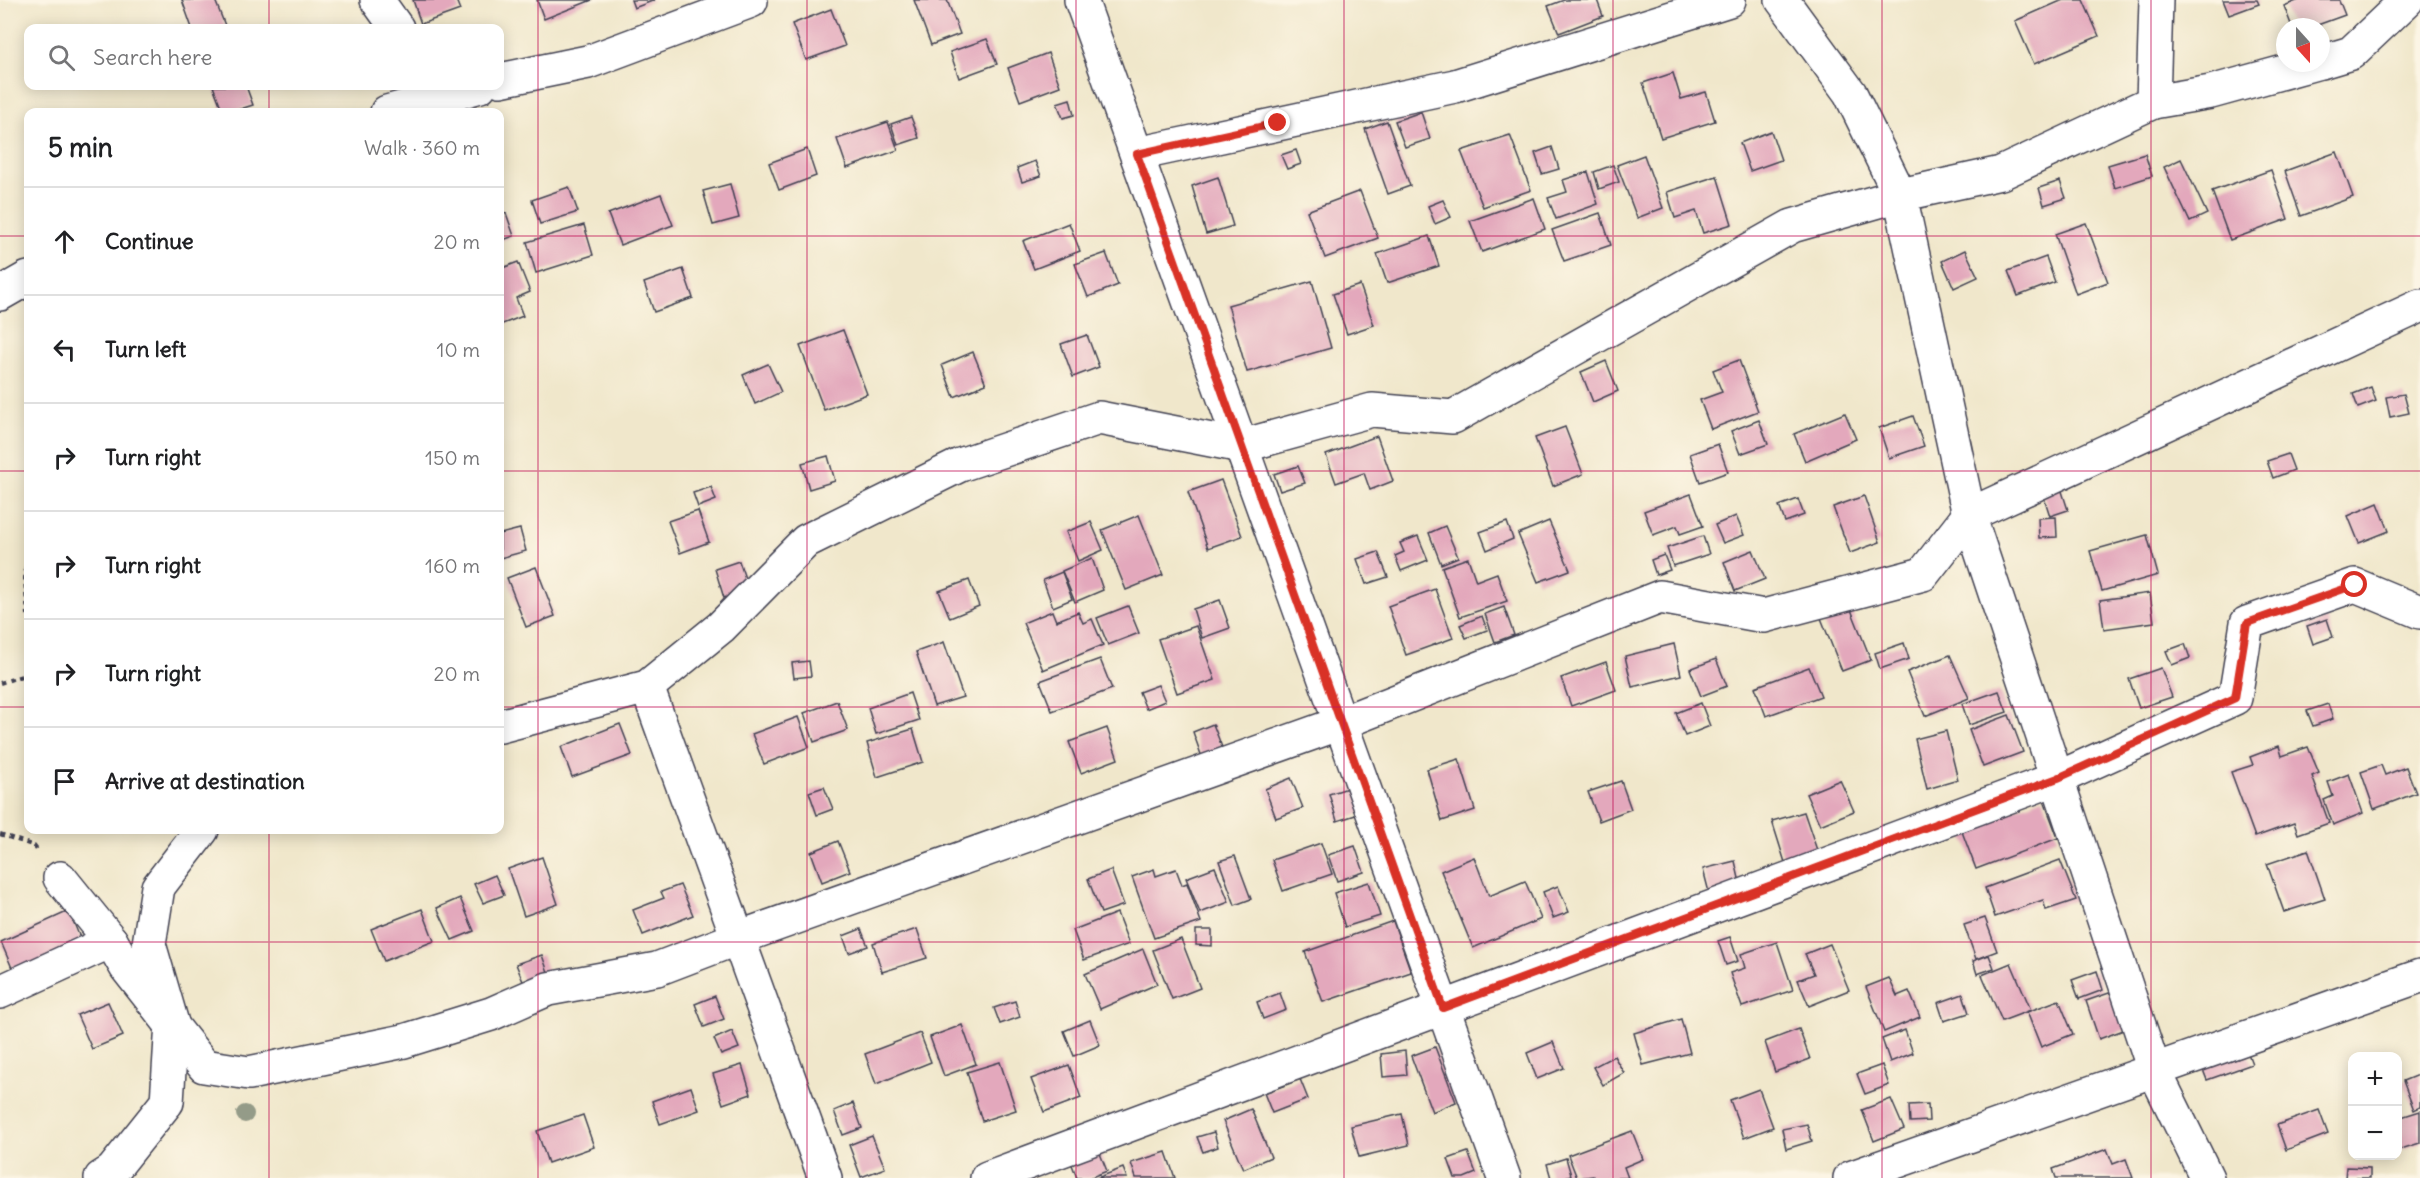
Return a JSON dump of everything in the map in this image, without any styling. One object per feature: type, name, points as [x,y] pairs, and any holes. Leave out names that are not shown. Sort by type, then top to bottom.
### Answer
[{"type":"street","points":[[377,0],[394,24]]},
{"type":"street","points":[[1081,0],[1504,1178]]},
{"type":"street","points":[[1137,154],[1455,86],[1729,0]]},
{"type":"street","points":[[1782,0],[1850,93],[1899,195],[1969,515],[2154,1070],[2206,1178]]},
{"type":"street","points":[[2153,102],[2156,0]]},
{"type":"street","points":[[2330,59],[2351,53],[2407,0]]},
{"type":"street","points":[[504,78],[588,62],[751,1]]},
{"type":"street","points":[[504,725],[647,687],[721,627],[806,541],[960,465],[1099,418],[1242,447],[1372,410],[1453,417],[1792,226],[1899,195],[2001,172],[2153,102],[2211,92],[2283,72]]},
{"type":"street","points":[[400,108],[460,90]]},
{"type":"street","points":[[0,294],[24,280]]},
{"type":"street","points":[[60,878],[111,941],[126,967],[204,1066],[249,1073],[404,1041],[490,1014],[548,989],[657,969],[1341,723],[1660,597],[1764,616],[1923,574],[1969,515],[2420,306]]},
{"type":"street","points":[[987,1178],[2058,778],[2235,698],[2247,623],[2355,585],[2420,612]]},
{"type":"street","points":[[647,687],[825,1178]]},
{"type":"street","points":[[101,1178],[112,1171],[167,1102],[172,1023],[149,944],[158,887],[199,834]]},
{"type":"street","points":[[0,992],[111,941]]},
{"type":"street","points":[[1850,1178],[2420,976]]},
{"type":"path","points":[[0,682],[24,675]]},
{"type":"building","points":[[182,0],[215,0],[224,24],[191,24]]},
{"type":"building","points":[[413,0],[456,0],[460,10],[421,24]]},
{"type":"building","points":[[537,0],[592,0],[544,19]]},
{"type":"building","points":[[631,0],[655,0],[634,8]]},
{"type":"building","points":[[914,0],[947,0],[960,34],[931,45]]},
{"type":"building","points":[[1564,0],[1597,0],[1603,16],[1559,33],[1548,6]]},
{"type":"building","points":[[2063,0],[2083,0],[2099,36],[2034,64],[2015,21]]},
{"type":"building","points":[[2223,0],[2257,0],[2259,4],[2229,15]]},
{"type":"building","points":[[2299,0],[2339,0],[2345,15],[2330,20],[2330,18],[2289,18],[2284,6]]},
{"type":"building","points":[[831,9],[845,46],[806,60],[792,24]]},
{"type":"building","points":[[987,39],[997,64],[959,78],[950,52]]},
{"type":"building","points":[[1048,53],[1060,86],[1020,101],[1008,68]]},
{"type":"building","points":[[1673,73],[1681,99],[1706,92],[1715,121],[1661,138],[1643,83]]},
{"type":"building","points":[[215,90],[247,90],[253,105],[244,108],[221,108]]},
{"type":"building","points":[[1070,99],[1074,115],[1063,118],[1057,103]]},
{"type":"building","points":[[1421,112],[1430,139],[1405,147],[1395,121]]},
{"type":"building","points":[[911,117],[919,138],[898,145],[891,124]]},
{"type":"building","points":[[1387,121],[1410,186],[1388,194],[1365,129]]},
{"type":"building","points":[[888,122],[898,150],[847,168],[837,139]]},
{"type":"building","points":[[1771,131],[1781,160],[1750,171],[1740,143]]},
{"type":"building","points":[[1510,135],[1531,190],[1483,207],[1461,151]]},
{"type":"building","points":[[1552,147],[1559,169],[1542,174],[1535,153]]},
{"type":"building","points":[[807,149],[816,176],[779,190],[769,163]]},
{"type":"building","points":[[1296,150],[1301,164],[1287,169],[1281,155]]},
{"type":"building","points":[[2337,152],[2353,197],[2301,216],[2285,171]]},
{"type":"building","points":[[2145,154],[2152,176],[2115,188],[2108,165]]},
{"type":"building","points":[[1644,155],[1663,208],[1637,218],[1617,165]]},
{"type":"building","points":[[2181,159],[2207,214],[2190,222],[2164,167]]},
{"type":"building","points":[[1035,161],[1041,176],[1022,182],[1017,168]]},
{"type":"building","points":[[1613,165],[1619,182],[1599,189],[1594,172]]},
{"type":"building","points":[[2271,170],[2288,219],[2230,240],[2212,191]]},
{"type":"building","points":[[1588,172],[1598,204],[1556,219],[1548,198],[1567,192],[1563,180]]},
{"type":"building","points":[[1717,176],[1732,224],[1703,233],[1696,211],[1675,218],[1667,192]]},
{"type":"building","points":[[1218,177],[1233,226],[1206,234],[1192,186]]},
{"type":"building","points":[[2060,181],[2066,198],[2044,205],[2039,188]]},
{"type":"building","points":[[730,184],[739,218],[713,225],[703,191]]},
{"type":"building","points":[[569,187],[578,212],[540,224],[532,200]]},
{"type":"building","points":[[1360,191],[1378,238],[1325,258],[1307,211]]},
{"type":"building","points":[[661,194],[673,225],[620,245],[608,214]]},
{"type":"building","points":[[1534,198],[1545,229],[1482,252],[1470,221]]},
{"type":"building","points":[[1443,200],[1451,217],[1435,224],[1428,206]]},
{"type":"building","points":[[506,213],[514,236],[504,240],[504,214]]},
{"type":"building","points":[[1600,213],[1611,245],[1564,261],[1552,230]]},
{"type":"building","points":[[1069,223],[1080,251],[1034,269],[1023,241]]},
{"type":"building","points":[[2086,223],[2108,282],[2076,294],[2055,234]]},
{"type":"building","points":[[584,225],[593,255],[536,273],[527,242]]},
{"type":"building","points":[[1429,236],[1439,266],[1387,283],[1377,254]]},
{"type":"building","points":[[1965,250],[1978,277],[1954,288],[1942,261]]},
{"type":"building","points":[[1106,253],[1118,285],[1088,297],[1075,264]]},
{"type":"building","points":[[2046,257],[2055,282],[2018,296],[2008,271]]},
{"type":"building","points":[[518,262],[530,292],[516,298],[523,316],[504,323],[504,267]]},
{"type":"building","points":[[683,269],[693,298],[654,312],[644,283]]},
{"type":"building","points":[[1312,281],[1331,348],[1247,372],[1228,305]]},
{"type":"building","points":[[1360,285],[1374,325],[1347,334],[1333,294]]},
{"type":"building","points":[[843,330],[867,394],[824,410],[800,346]]},
{"type":"building","points":[[1087,335],[1099,367],[1073,377],[1061,344]]},
{"type":"building","points":[[973,352],[986,384],[954,397],[942,365]]},
{"type":"building","points":[[1739,360],[1758,411],[1711,429],[1700,400],[1722,392],[1713,370]]},
{"type":"building","points":[[1606,361],[1618,391],[1593,402],[1581,372]]},
{"type":"building","points":[[768,364],[781,392],[755,404],[743,375]]},
{"type":"building","points":[[2371,387],[2376,401],[2358,408],[2353,394]]},
{"type":"building","points":[[2404,394],[2409,413],[2390,417],[2386,397]]},
{"type":"building","points":[[1845,413],[1856,439],[1805,461],[1794,434]]},
{"type":"building","points":[[1913,416],[1924,446],[1889,458],[1879,428]]},
{"type":"building","points":[[1759,420],[1768,444],[1740,454],[1731,431]]},
{"type":"building","points":[[1565,427],[1583,474],[1553,486],[1535,438]]},
{"type":"building","points":[[1377,436],[1393,481],[1370,490],[1364,473],[1336,483],[1326,455]]},
{"type":"building","points":[[1718,444],[1728,472],[1700,482],[1690,454]]},
{"type":"building","points":[[2288,454],[2294,470],[2273,478],[2267,461]]},
{"type":"building","points":[[828,456],[835,481],[809,489],[802,463]]},
{"type":"building","points":[[1298,466],[1305,483],[1280,491],[1274,474]]},
{"type":"building","points":[[1221,480],[1242,536],[1208,548],[1188,492]]},
{"type":"building","points":[[2060,485],[2068,510],[2050,516],[2042,491]]},
{"type":"building","points":[[711,487],[716,500],[698,507],[693,493]]},
{"type":"building","points":[[1691,494],[1703,526],[1680,534],[1677,526],[1653,535],[1644,511]]},
{"type":"building","points":[[1864,496],[1880,542],[1850,553],[1833,507]]},
{"type":"building","points":[[1798,499],[1804,515],[1785,522],[1779,506]]},
{"type":"building","points":[[2378,503],[2389,531],[2359,543],[2348,516]]},
{"type":"building","points":[[698,511],[709,542],[680,553],[668,521]]},
{"type":"building","points":[[1139,515],[1163,575],[1126,590],[1102,530]]},
{"type":"building","points":[[1736,516],[1744,535],[1723,543],[1715,525]]},
{"type":"building","points":[[2056,517],[2057,537],[2039,538],[2038,518]]},
{"type":"building","points":[[1549,521],[1570,570],[1538,582],[1518,534]]},
{"type":"building","points":[[1091,522],[1103,550],[1078,561],[1066,532]]},
{"type":"building","points":[[1507,522],[1513,539],[1487,550],[1480,532]]},
{"type":"building","points":[[1445,526],[1458,557],[1441,564],[1429,533]]},
{"type":"building","points":[[520,529],[526,551],[504,557],[504,533]]},
{"type":"building","points":[[2147,535],[2158,575],[2102,591],[2090,551]]},
{"type":"building","points":[[1418,536],[1428,560],[1401,571],[1395,556],[1404,552],[1400,543]]},
{"type":"building","points":[[1703,536],[1709,554],[1673,566],[1667,548]]},
{"type":"building","points":[[1753,550],[1765,579],[1735,591],[1724,562]]},
{"type":"building","points":[[1378,552],[1388,577],[1366,584],[1357,559]]},
{"type":"building","points":[[1664,555],[1670,570],[1656,575],[1651,560]]},
{"type":"building","points":[[1092,558],[1103,590],[1075,602],[1062,571]]},
{"type":"building","points":[[1468,558],[1476,581],[1497,573],[1507,601],[1460,617],[1442,567]]},
{"type":"building","points":[[739,561],[749,590],[724,598],[715,569]]},
{"type":"building","points":[[536,567],[555,616],[526,627],[507,578]]},
{"type":"building","points":[[1062,572],[1072,599],[1053,607],[1043,580]]},
{"type":"building","points":[[969,580],[979,606],[950,618],[939,591]]},
{"type":"building","points":[[1435,589],[1453,638],[1406,655],[1388,606]]},
{"type":"building","points":[[2150,593],[2154,622],[2104,629],[2100,600]]},
{"type":"building","points":[[1220,600],[1230,628],[1202,638],[1193,609]]},
{"type":"building","points":[[1128,606],[1139,633],[1108,645],[1097,618]]},
{"type":"building","points":[[1504,607],[1514,635],[1495,642],[1485,614]]},
{"type":"building","points":[[1850,607],[1871,660],[1842,671],[1821,618]]},
{"type":"building","points":[[1052,611],[1056,621],[1078,612],[1083,623],[1092,619],[1103,645],[1043,670],[1023,623]]},
{"type":"building","points":[[1482,616],[1487,630],[1466,638],[1460,625]]},
{"type":"building","points":[[2327,619],[2333,637],[2313,644],[2307,626]]},
{"type":"building","points":[[1196,626],[1215,680],[1177,693],[1158,639]]},
{"type":"building","points":[[944,642],[963,697],[934,706],[916,652]]},
{"type":"building","points":[[1904,643],[1909,659],[1880,669],[1875,653]]},
{"type":"building","points":[[1674,644],[1681,675],[1632,687],[1625,656]]},
{"type":"building","points":[[2185,644],[2190,658],[2172,665],[2166,651]]},
{"type":"building","points":[[1950,655],[1969,698],[1925,716],[1907,672]]},
{"type":"building","points":[[1100,659],[1112,689],[1052,711],[1040,681]]},
{"type":"building","points":[[1716,659],[1727,686],[1701,696],[1690,669]]},
{"type":"building","points":[[809,661],[811,676],[794,678],[792,663]]},
{"type":"building","points":[[1606,662],[1616,690],[1571,706],[1561,678]]},
{"type":"building","points":[[1809,667],[1821,696],[1766,716],[1755,687]]},
{"type":"building","points":[[2161,668],[2172,697],[2139,708],[2129,679]]},
{"type":"building","points":[[1158,685],[1165,701],[1146,709],[1139,692]]},
{"type":"building","points":[[1999,691],[2007,712],[1969,725],[1962,704]]},
{"type":"building","points":[[910,693],[919,720],[876,734],[868,708]]},
{"type":"building","points":[[837,701],[848,730],[814,742],[804,713]]},
{"type":"building","points":[[1701,703],[1710,726],[1685,736],[1676,713]]},
{"type":"building","points":[[2328,704],[2333,719],[2313,726],[2307,711]]},
{"type":"building","points":[[2009,715],[2023,752],[1983,767],[1969,730]]},
{"type":"building","points":[[798,717],[809,747],[764,764],[752,734]]},
{"type":"building","points":[[620,724],[632,755],[572,777],[561,747]]},
{"type":"building","points":[[1213,724],[1225,755],[1204,763],[1193,732]]},
{"type":"building","points":[[1107,728],[1118,759],[1081,773],[1069,742]]},
{"type":"building","points":[[913,729],[923,762],[877,777],[867,743]]},
{"type":"building","points":[[1946,731],[1958,780],[1927,789],[1915,739]]},
{"type":"building","points":[[2279,746],[2282,756],[2308,747],[2319,773],[2312,776],[2329,823],[2298,834],[2294,823],[2255,837],[2231,772],[2253,765],[2250,757]]},
{"type":"building","points":[[1459,759],[1475,810],[1442,821],[1427,769]]},
{"type":"building","points":[[2381,765],[2385,775],[2406,767],[2416,793],[2374,809],[2361,772]]},
{"type":"building","points":[[2349,774],[2363,813],[2333,825],[2324,800],[2333,796],[2328,782]]},
{"type":"building","points":[[1291,778],[1303,808],[1276,818],[1265,789]]},
{"type":"building","points":[[1840,780],[1854,811],[1820,825],[1806,794]]},
{"type":"building","points":[[1621,781],[1631,809],[1599,821],[1588,792]]},
{"type":"building","points":[[1360,784],[1368,811],[1337,821],[1329,794]]},
{"type":"building","points":[[824,787],[833,809],[817,815],[809,792]]},
{"type":"building","points":[[2043,798],[2058,838],[1976,869],[1961,829]]},
{"type":"building","points":[[1804,812],[1821,862],[1788,872],[1772,821]]},
{"type":"building","points":[[838,841],[850,871],[822,882],[811,852]]},
{"type":"building","points":[[1321,843],[1332,874],[1283,891],[1272,860]]},
{"type":"building","points":[[1355,846],[1364,872],[1337,881],[1328,855]]},
{"type":"building","points":[[2308,850],[2325,899],[2284,912],[2267,864]]},
{"type":"building","points":[[1235,856],[1251,899],[1235,905],[1219,861]]},
{"type":"building","points":[[542,857],[558,904],[524,916],[508,869]]},
{"type":"building","points":[[1474,857],[1489,896],[1525,881],[1541,919],[1473,948],[1441,871]]},
{"type":"building","points":[[2060,860],[2076,900],[2046,910],[2043,900],[1995,917],[1985,888]]},
{"type":"building","points":[[1735,861],[1743,896],[1712,904],[1703,869]]},
{"type":"building","points":[[1215,867],[1229,902],[1200,913],[1186,878]]},
{"type":"building","points":[[1154,869],[1156,876],[1176,869],[1182,885],[1187,883],[1201,922],[1154,938],[1132,877]]},
{"type":"building","points":[[1111,870],[1124,905],[1101,913],[1088,879]]},
{"type":"building","points":[[495,875],[504,895],[483,903],[474,884]]},
{"type":"building","points":[[1369,882],[1380,916],[1345,927],[1334,893]]},
{"type":"building","points":[[680,885],[693,915],[643,935],[633,910],[664,898],[661,892]]},
{"type":"building","points":[[1558,886],[1569,912],[1553,918],[1543,892]]},
{"type":"building","points":[[460,898],[474,931],[452,940],[437,908]]},
{"type":"building","points":[[422,909],[434,941],[384,961],[371,929]]},
{"type":"building","points":[[69,911],[83,945],[15,975],[1,942]]},
{"type":"building","points":[[1117,913],[1129,944],[1084,960],[1073,930]]},
{"type":"building","points":[[1985,918],[1997,951],[1976,959],[1964,925]]},
{"type":"building","points":[[1393,921],[1411,972],[1323,1002],[1305,952]]},
{"type":"building","points":[[861,929],[868,946],[849,953],[843,936]]},
{"type":"building","points":[[917,929],[927,958],[882,972],[873,943]]},
{"type":"building","points":[[1196,930],[1212,930],[1212,946],[1196,945]]},
{"type":"building","points":[[1730,937],[1738,961],[1726,965],[1718,941]]},
{"type":"building","points":[[1181,939],[1200,988],[1172,999],[1153,950]]},
{"type":"building","points":[[1777,942],[1793,990],[1742,1007],[1730,973],[1745,968],[1741,954]]},
{"type":"building","points":[[1830,944],[1849,990],[1809,1006],[1798,980],[1814,974],[1805,954]]},
{"type":"building","points":[[1143,949],[1157,984],[1100,1009],[1085,974]]},
{"type":"building","points":[[542,955],[549,975],[524,984],[516,964]]},
{"type":"building","points":[[1989,955],[1994,968],[1977,974],[1973,961]]},
{"type":"building","points":[[2011,963],[2031,1010],[2002,1021],[1982,975]]},
{"type":"building","points":[[2097,971],[2103,990],[2079,999],[2072,980]]},
{"type":"building","points":[[1889,978],[1897,996],[1909,991],[1920,1017],[1884,1032],[1866,987]]},
{"type":"building","points":[[2115,991],[2129,1028],[2099,1039],[2086,1001]]},
{"type":"building","points":[[1280,993],[1286,1010],[1263,1019],[1257,1002]]},
{"type":"building","points":[[1963,994],[1969,1013],[1944,1021],[1938,1003]]},
{"type":"building","points":[[715,996],[724,1019],[704,1027],[695,1004]]},
{"type":"building","points":[[2059,1000],[2073,1034],[2041,1047],[2027,1012]]},
{"type":"building","points":[[1015,1001],[1020,1017],[1000,1024],[994,1008]]},
{"type":"building","points":[[108,1002],[123,1036],[92,1049],[77,1015]]},
{"type":"building","points":[[1681,1019],[1690,1053],[1643,1065],[1634,1033]]},
{"type":"building","points":[[1090,1020],[1100,1045],[1074,1056],[1064,1031]]},
{"type":"building","points":[[962,1025],[976,1064],[944,1076],[930,1037]]},
{"type":"building","points":[[1799,1029],[1810,1059],[1775,1072],[1765,1042]]},
{"type":"building","points":[[1905,1030],[1913,1053],[1890,1062],[1882,1039]]},
{"type":"building","points":[[732,1031],[739,1048],[721,1055],[714,1039]]},
{"type":"building","points":[[920,1033],[931,1062],[876,1084],[865,1054]]},
{"type":"building","points":[[2243,1040],[2252,1064],[2207,1080],[2198,1057]]},
{"type":"building","points":[[1553,1042],[1564,1068],[1537,1079],[1527,1053]]},
{"type":"building","points":[[1435,1047],[1456,1102],[1432,1112],[1411,1056]]},
{"type":"building","points":[[1405,1051],[1407,1075],[1383,1077],[1381,1054]]},
{"type":"building","points":[[1614,1056],[1624,1073],[1603,1085],[1593,1067]]},
{"type":"building","points":[[1000,1062],[1016,1110],[982,1121],[967,1072]]},
{"type":"building","points":[[742,1065],[751,1094],[723,1104],[713,1074]]},
{"type":"building","points":[[1069,1065],[1081,1098],[1044,1112],[1031,1079]]},
{"type":"building","points":[[1882,1065],[1889,1085],[1865,1094],[1857,1074]]},
{"type":"building","points":[[2420,1074],[2420,1107],[2414,1110],[2403,1081]]},
{"type":"building","points":[[1300,1079],[1308,1099],[1272,1113],[1264,1093]]},
{"type":"building","points":[[691,1087],[699,1110],[660,1124],[652,1101]]},
{"type":"building","points":[[1759,1089],[1773,1127],[1744,1138],[1730,1100]]},
{"type":"building","points":[[1891,1099],[1904,1129],[1874,1141],[1862,1110]]},
{"type":"building","points":[[853,1103],[862,1128],[843,1135],[834,1111]]},
{"type":"building","points":[[1928,1104],[1929,1121],[1910,1122],[1909,1105]]},
{"type":"building","points":[[1251,1109],[1271,1157],[1243,1169],[1223,1121]]},
{"type":"building","points":[[2319,1110],[2328,1134],[2286,1150],[2277,1125]]},
{"type":"building","points":[[2420,1111],[2420,1143],[2402,1149],[2402,1117]]},
{"type":"building","points":[[1402,1114],[1409,1145],[1359,1157],[1351,1126]]},
{"type":"building","points":[[583,1115],[594,1147],[548,1163],[537,1131]]},
{"type":"building","points":[[1807,1124],[1812,1141],[1786,1149],[1782,1129]]},
{"type":"building","points":[[1632,1131],[1643,1159],[1624,1167],[1628,1178],[1594,1178],[1593,1176],[1577,1178],[1568,1155]]},
{"type":"building","points":[[1214,1132],[1218,1147],[1203,1152],[1197,1137]]},
{"type":"building","points":[[872,1136],[885,1168],[861,1177],[849,1145]]},
{"type":"building","points":[[2107,1149],[2113,1164],[2126,1159],[2133,1178],[2056,1178],[2053,1169]]},
{"type":"building","points":[[1099,1151],[1107,1171],[1089,1178],[1077,1178],[1071,1162]]},
{"type":"building","points":[[1166,1152],[1175,1178],[1136,1178],[1131,1163]]},
{"type":"building","points":[[1468,1152],[1476,1173],[1464,1178],[1455,1178],[1448,1159]]},
{"type":"building","points":[[1566,1158],[1571,1175],[1551,1178],[1547,1164]]},
{"type":"building","points":[[2346,1167],[2370,1168],[2370,1178],[2345,1178]]},
{"type":"building","points":[[1123,1168],[1127,1178],[1097,1178]]},
{"type":"route","points":[[1278,123],[1137,154],[1443,1008],[2058,778],[2235,698],[2247,623],[2355,585]]}]
